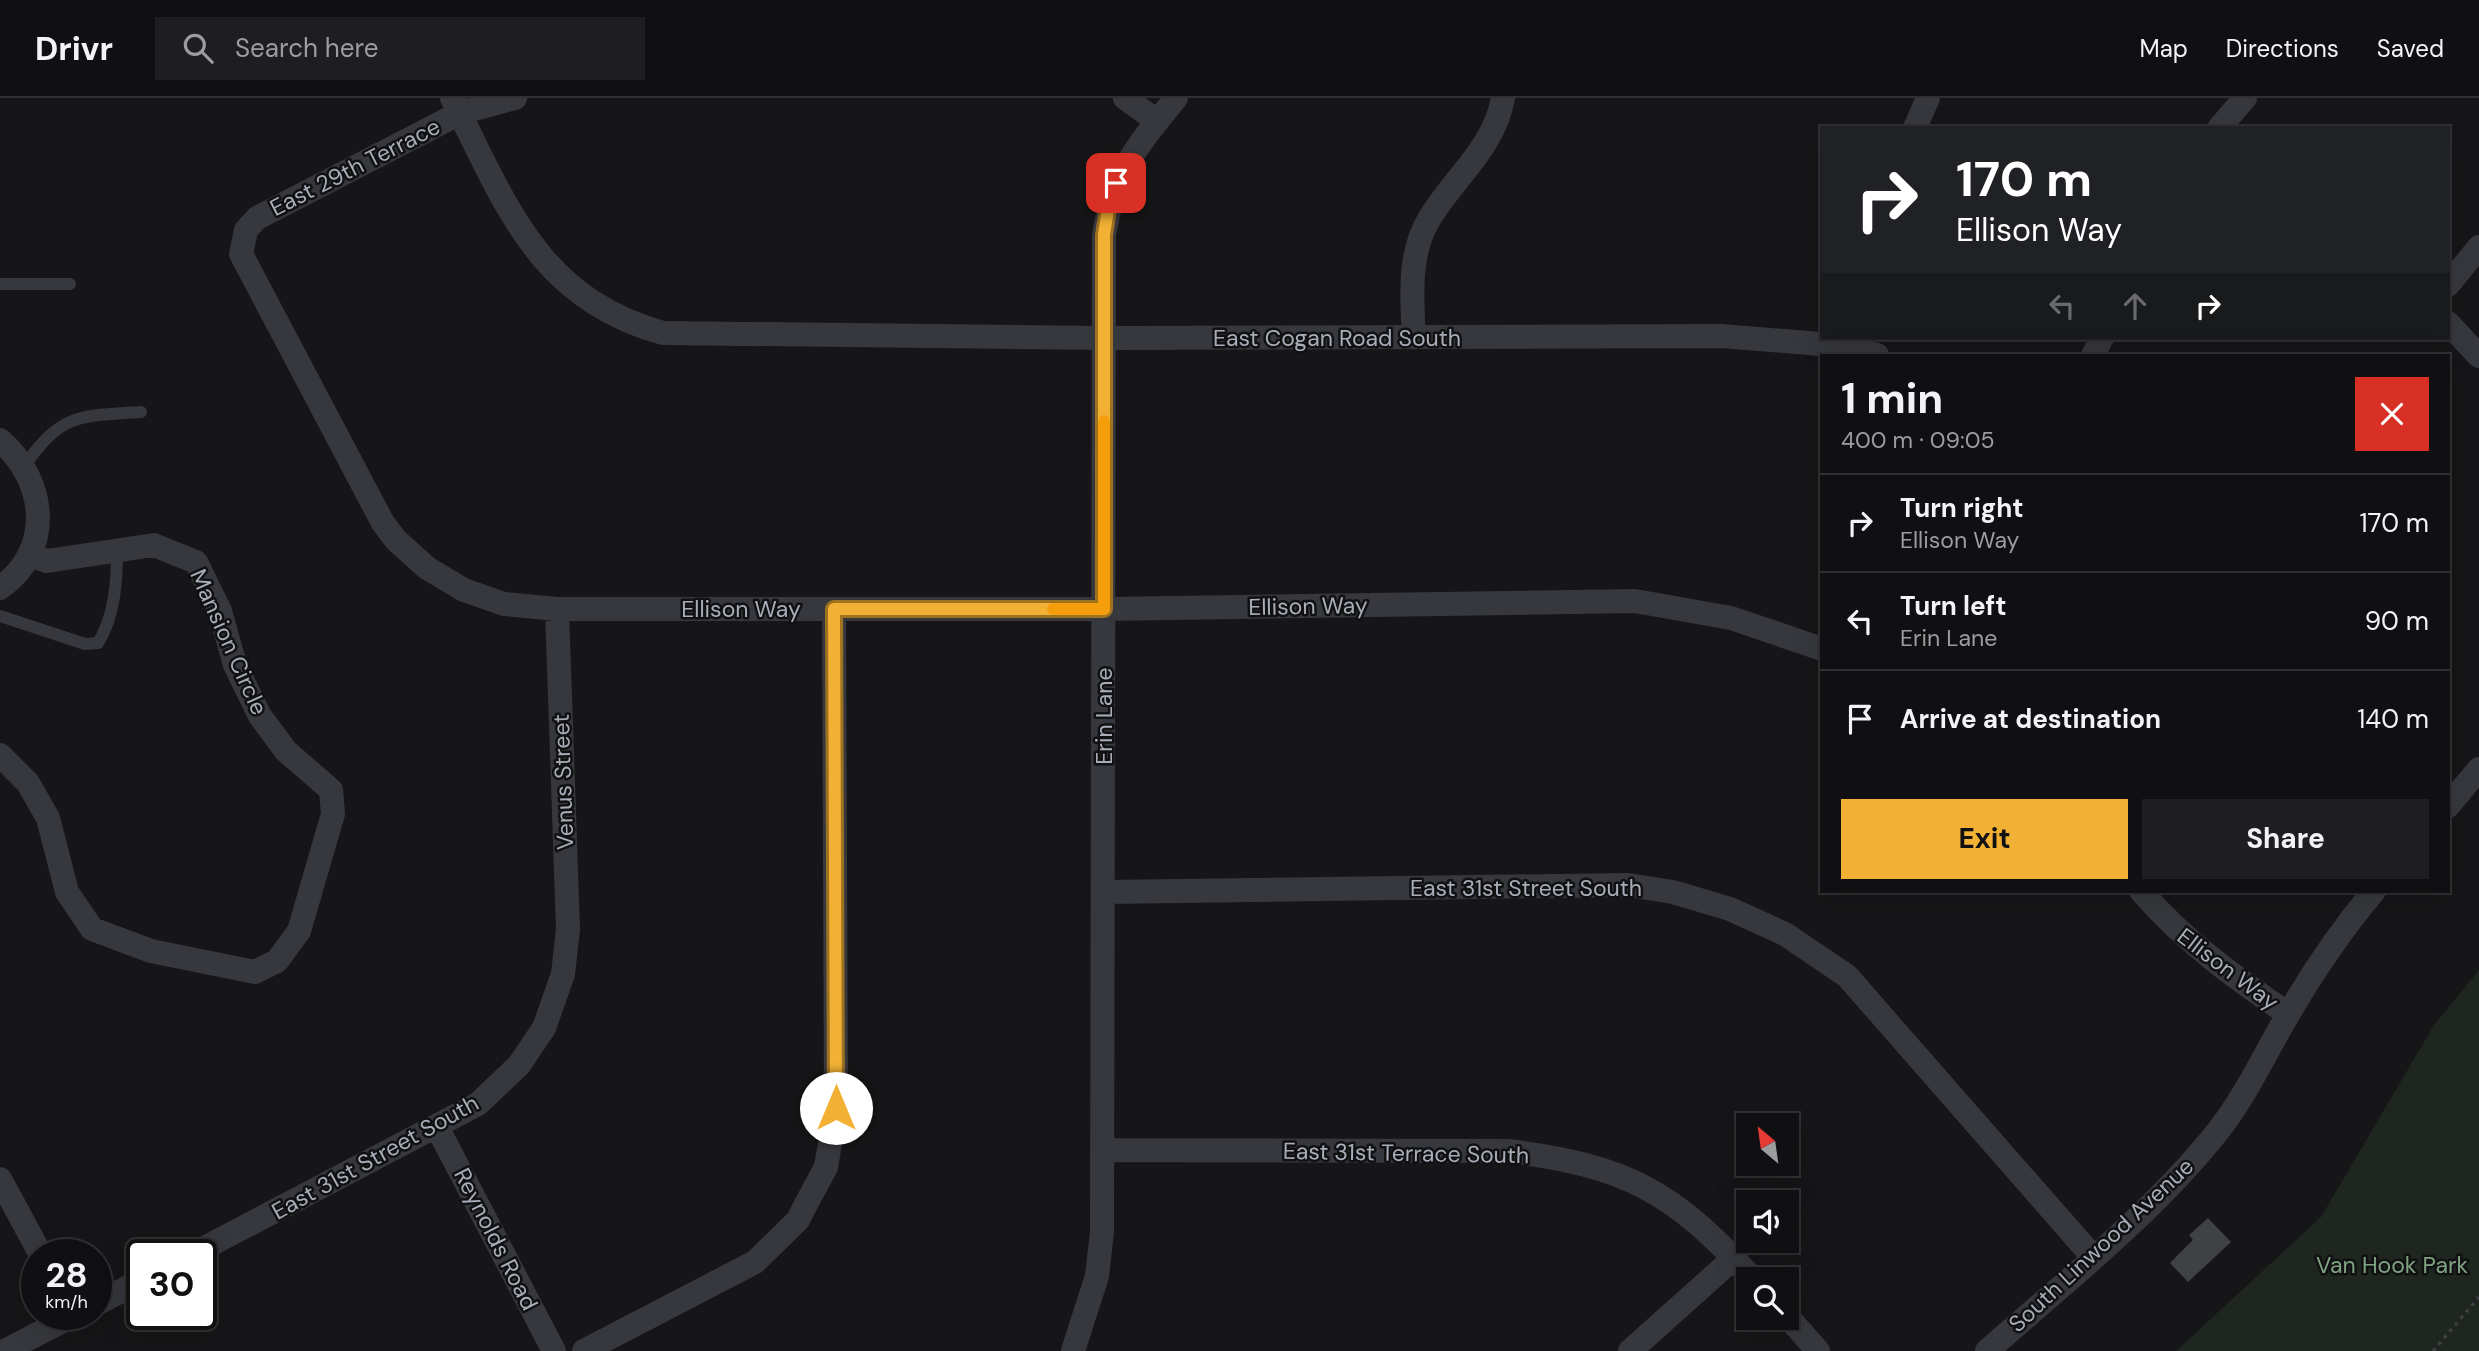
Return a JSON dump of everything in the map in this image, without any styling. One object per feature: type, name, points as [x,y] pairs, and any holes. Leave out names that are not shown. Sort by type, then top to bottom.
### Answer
[{"type":"street","name":"East 29th Terrace","points":[[244,236],[257,218],[456,106],[515,98]]},
{"type":"street","points":[[1125,98],[1157,121]]},
{"type":"street","name":"Erin Lane","points":[[1073,1351],[1097,1276],[1102,1232],[1104,235],[1109,202],[1124,164],[1176,98]]},
{"type":"street","points":[[1414,338],[1412,296],[1419,241],[1428,221],[1490,135],[1503,98]]},
{"type":"street","points":[[1916,126],[1928,98]]},
{"type":"street","points":[[2221,126],[2245,98]]},
{"type":"street","name":"East Cogan Road South","points":[[456,106],[517,224],[544,262],[588,301],[641,327],[663,333],[1104,338],[1721,335],[1834,341],[1874,354]]},
{"type":"street","name":"Ellison Way","points":[[244,236],[241,254],[383,523],[396,540],[427,568],[464,590],[504,604],[557,609],[1104,609],[1635,601],[1731,618],[1820,648]]},
{"type":"street","points":[[2450,283],[2479,247]]},
{"type":"street","points":[[2450,325],[2479,356]]},
{"type":"street","points":[[0,440],[17,455],[35,492],[38,539],[18,575],[0,588]]},
{"type":"street","name":"Mansion Circle","points":[[0,755],[27,783],[48,818],[67,892],[92,929],[151,951],[255,972],[277,961],[299,931],[333,814],[331,790],[286,751],[260,716],[235,664],[220,611],[196,562],[154,545],[47,561],[29,555]]},
{"type":"street","name":"Venus Street","points":[[557,609],[568,929],[565,956]]},
{"type":"street","points":[[584,1351],[755,1262],[798,1220],[826,1167],[836,1108],[834,609]]},
{"type":"street","points":[[2450,802],[2479,769]]},
{"type":"street","name":"East 31st Street South","points":[[1104,892],[1628,885],[1673,892],[1730,909],[1785,934],[1847,976],[2093,1257]]},
{"type":"street","name":"Ellison Way","points":[[2143,893],[2171,925],[2210,960],[2288,1014]]},
{"type":"street","name":"South Linwood Avenue","points":[[1987,1351],[2176,1179],[2219,1130],[2251,1085],[2288,1014],[2345,926],[2372,893]]},
{"type":"street","name":"East 31st Street South","points":[[217,1242],[478,1104],[519,1065],[544,1028],[563,974],[565,956]]},
{"type":"street","name":"Reynolds Road","points":[[438,1127],[554,1351]]},
{"type":"street","name":"East 31st Terrace South","points":[[1103,1150],[1508,1151],[1555,1157],[1613,1172],[1656,1191],[1698,1221],[1742,1267]]},
{"type":"street","points":[[0,1178],[32,1239]]},
{"type":"street","points":[[1630,1351],[1734,1258]]},
{"type":"street","points":[[5,1351],[45,1330]]},
{"type":"street","points":[[1799,1330],[1818,1351]]},
{"type":"lane","points":[[0,284],[70,284]]},
{"type":"lane","points":[[23,468],[57,427],[81,415],[141,412]]},
{"type":"lane","points":[[0,616],[85,644],[98,643],[104,633],[117,581],[117,549]]},
{"type":"path","points":[[2433,1351],[2479,1297]]},
{"type":"green space","name":"Van Hook Park","points":[[2479,970],[2479,1351],[2176,1351],[2321,1217],[2434,1025]]},
{"type":"building","points":[[2208,1218],[2231,1242],[2188,1282],[2170,1263],[2193,1240],[2189,1235]]},
{"type":"slow traffic","points":[[1053,609],[1104,609],[1104,421]]},
{"type":"route","points":[[836,1108],[834,609],[1104,609],[1104,235],[1109,202],[1116,183]]}]
